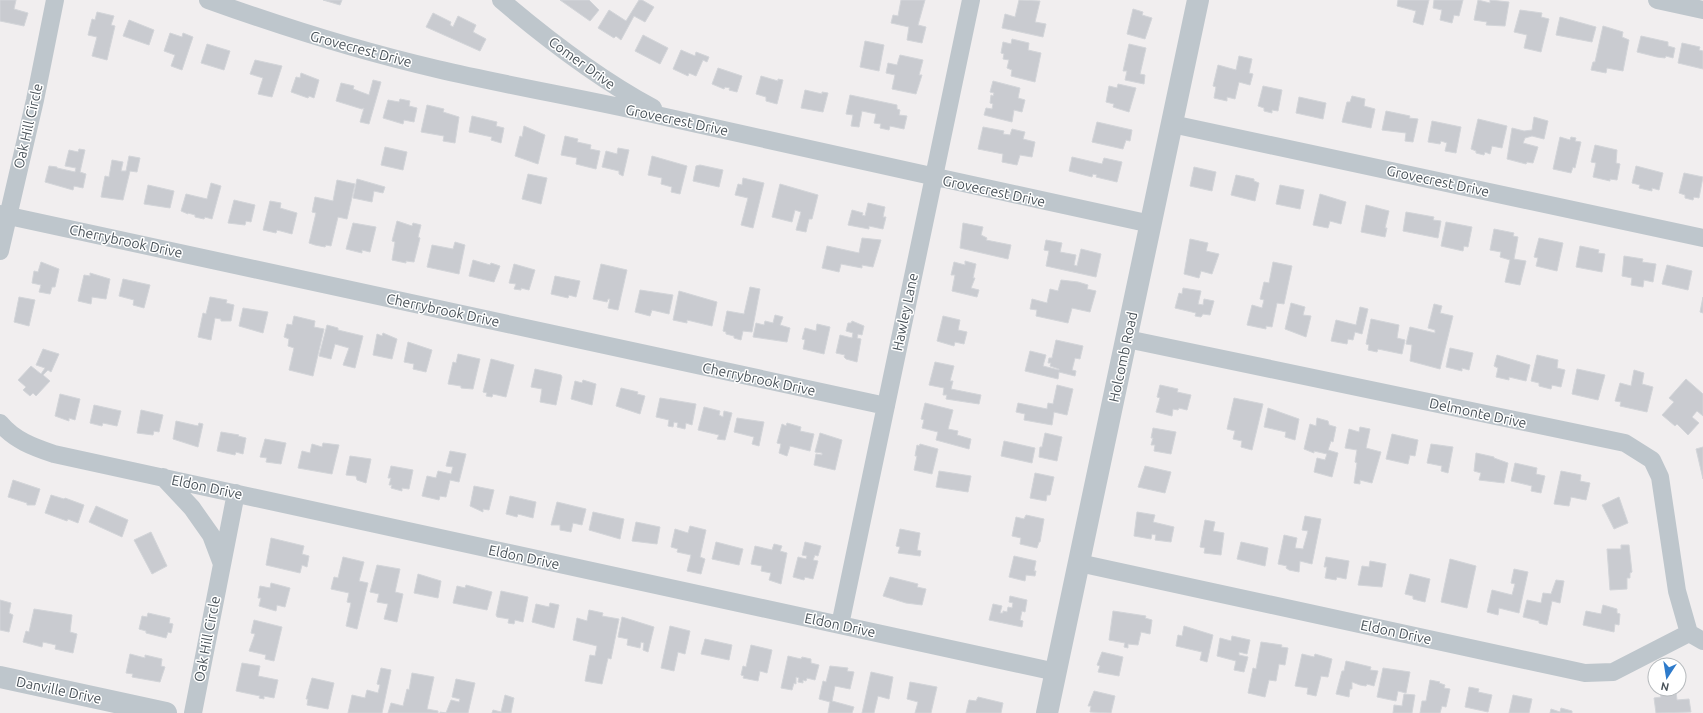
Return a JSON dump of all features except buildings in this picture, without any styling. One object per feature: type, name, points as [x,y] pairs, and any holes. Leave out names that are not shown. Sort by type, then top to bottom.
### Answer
[{"type":"street","name":"Oak Hill Circle","points":[[0,251],[4,215],[35,100],[55,0]]},
{"type":"street","name":"Grovecrest Drive","points":[[208,0],[277,25],[371,53],[438,69],[670,117],[933,178],[1151,224]]},
{"type":"street","name":"Comer Drive","points":[[501,0],[528,23],[621,91],[670,117]]},
{"type":"street","name":"Hawley Lane","points":[[840,625],[971,0]]},
{"type":"street","name":"Holcomb Road","points":[[1047,713],[1128,339],[1198,0]]},
{"type":"street","points":[[1657,0],[1703,10]]},
{"type":"street","name":"Grovecrest Drive","points":[[1172,124],[1703,238]]},
{"type":"street","name":"Cherrybrook Drive","points":[[4,215],[886,406]]},
{"type":"street","name":"Delmonte Drive","points":[[1128,339],[1625,443],[1652,460],[1660,477],[1677,591],[1696,637]]},
{"type":"street","name":"Eldon Drive","points":[[0,423],[4,428],[26,445],[54,454],[1056,672]]},
{"type":"street","points":[[162,477],[192,508],[210,535],[222,564]]},
{"type":"street","name":"Oak Hill Circle","points":[[193,713],[236,494]]},
{"type":"street","name":"Eldon Drive","points":[[1079,563],[1586,673],[1613,672],[1696,637]]},
{"type":"street","name":"Danville Drive","points":[[0,677],[166,713]]}]
